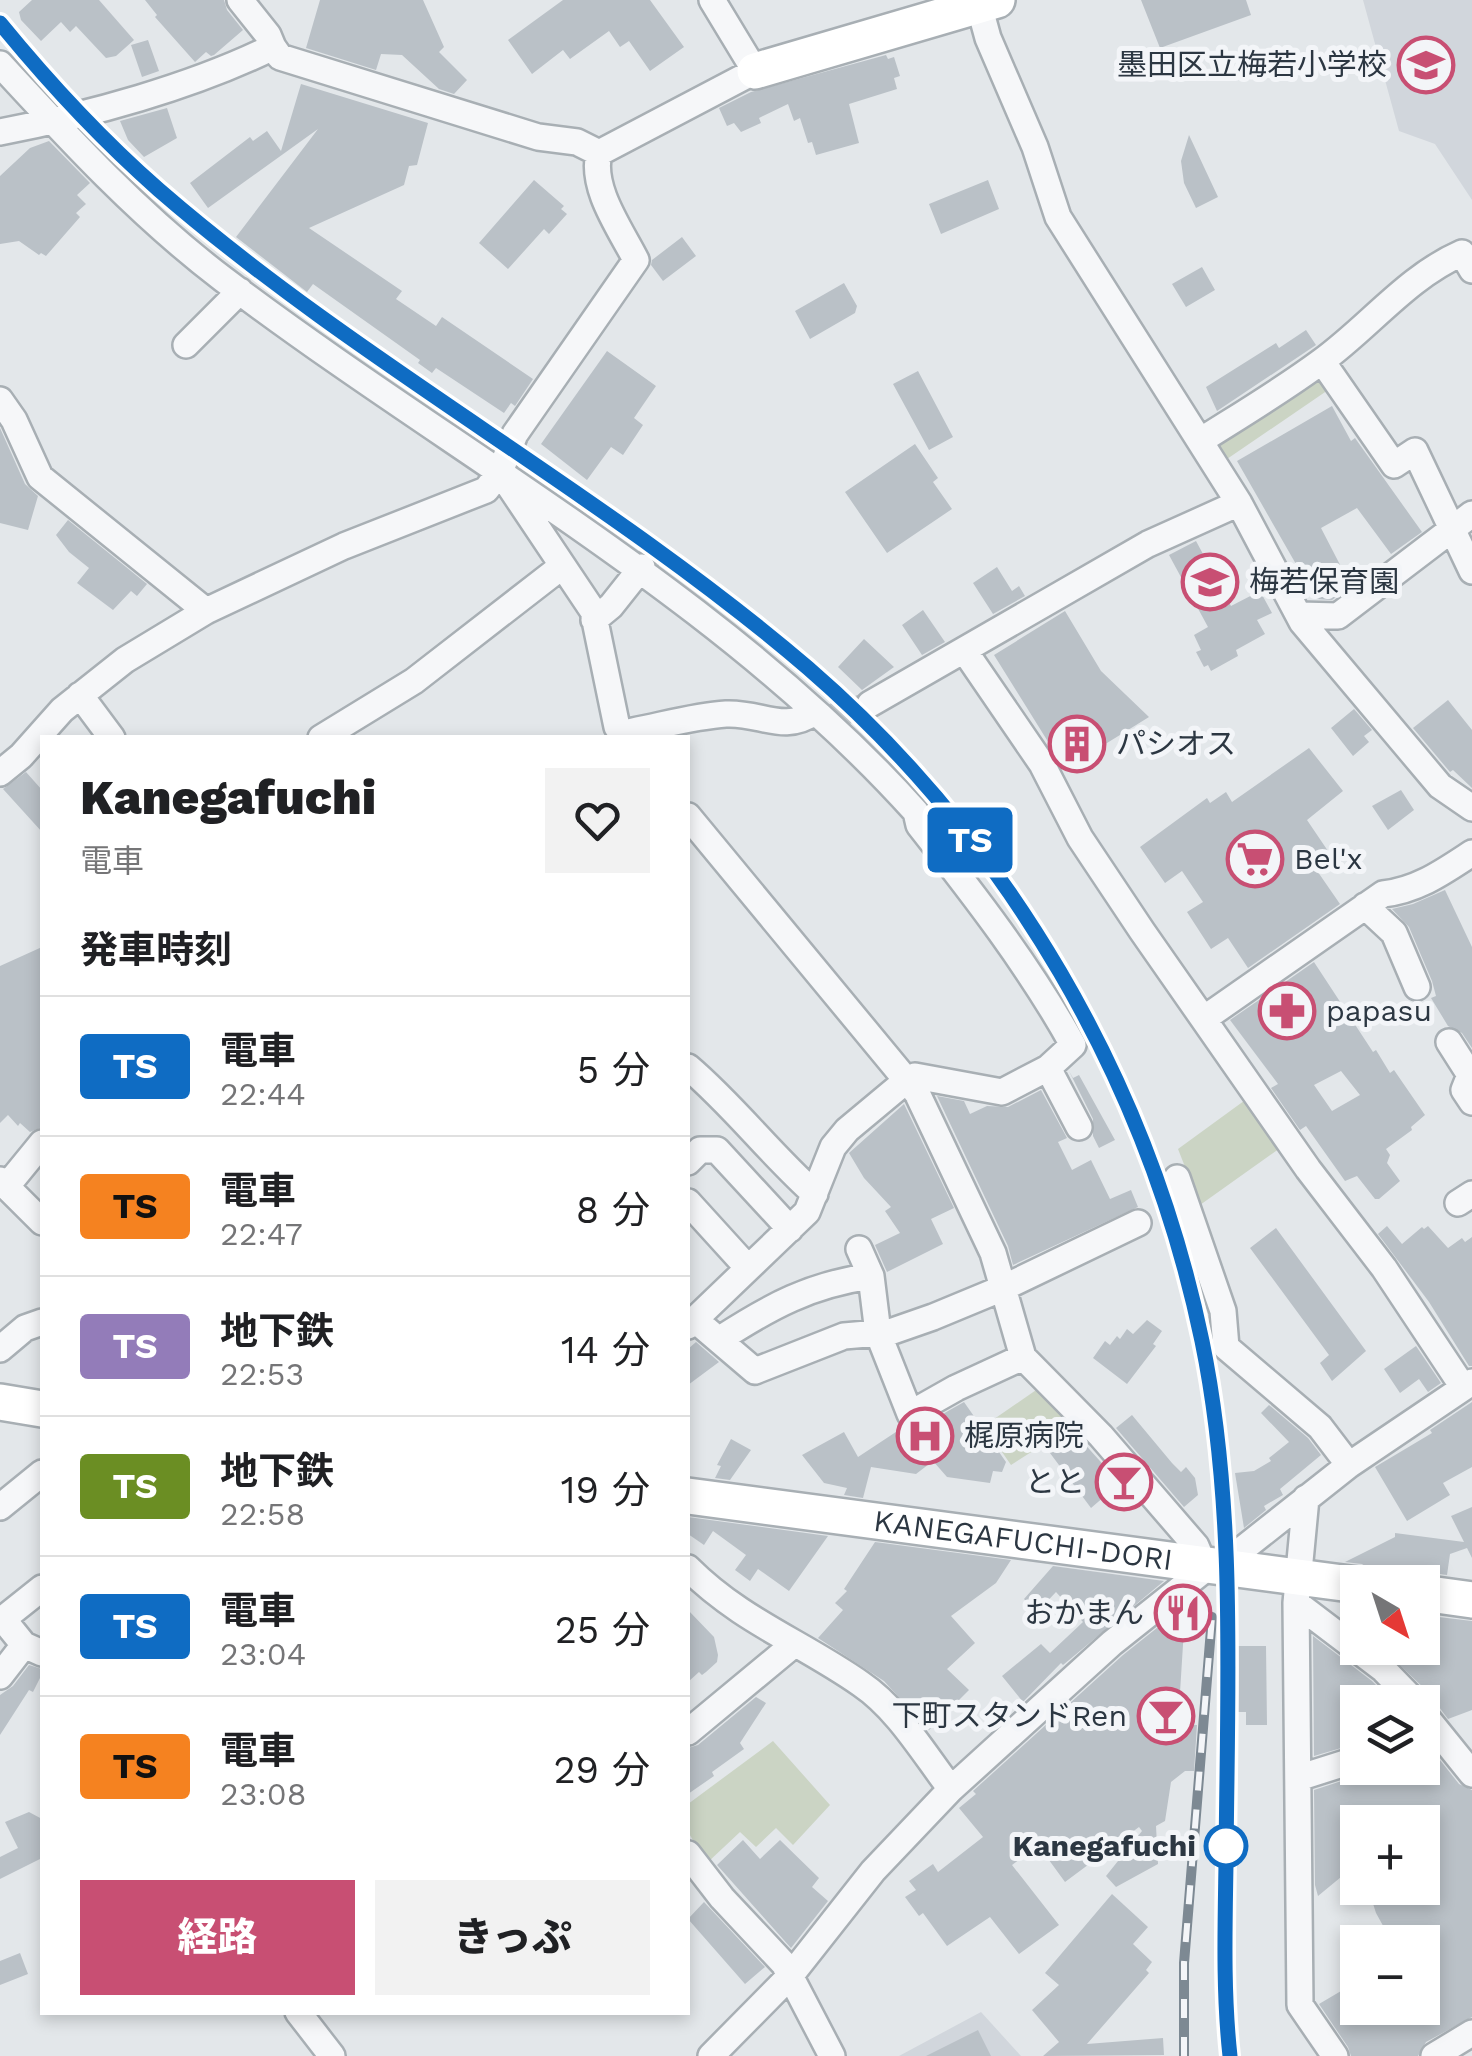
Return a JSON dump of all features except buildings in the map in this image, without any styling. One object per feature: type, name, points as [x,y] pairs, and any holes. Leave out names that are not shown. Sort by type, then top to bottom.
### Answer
[{"type":"main road","points":[[755,71],[988,3]]},
{"type":"main road","points":[[0,1402],[40,1408]]},
{"type":"main road","name":"KANEGAFUCHI-DORI","points":[[690,1496],[1214,1566],[1298,1590],[1340,1586]]},
{"type":"main road","points":[[1440,1596],[1472,1600]]},
{"type":"street","points":[[240,0],[280,57],[538,137],[576,142],[599,154]]},
{"type":"street","points":[[0,773],[80,695],[125,660],[206,611],[344,546],[486,490],[500,472],[515,434],[636,260],[604,197],[596,165],[599,154],[755,71],[712,0]]},
{"type":"street","points":[[988,3],[988,38],[1036,148],[1058,218],[1239,502],[1299,615],[1440,786],[1472,808]]},
{"type":"street","points":[[0,132],[53,122],[230,68],[273,47]]},
{"type":"street","points":[[0,64],[133,202],[240,292],[341,367],[640,569],[795,690],[916,812],[919,825],[975,896],[1051,1006],[1073,1045],[1048,1068],[1002,1092],[915,1076],[907,1080],[847,1130],[835,1145],[808,1212],[690,1322],[720,1339],[754,1372],[844,1336],[878,1333],[934,1317],[1138,1222]]},
{"type":"street","points":[[1200,442],[1322,362],[1404,289],[1450,258],[1462,253],[1472,270]]},
{"type":"street","points":[[186,345],[240,292]]},
{"type":"street","points":[[1322,362],[1394,465],[1415,451],[1462,522],[1472,570]]},
{"type":"street","points":[[0,400],[14,420],[40,477],[206,611]]},
{"type":"street","points":[[500,472],[593,611],[622,735]]},
{"type":"street","points":[[870,704],[1148,544],[1239,502]]},
{"type":"street","points":[[1299,615],[1338,616],[1462,522]]},
{"type":"street","points":[[326,735],[414,681],[561,567]]},
{"type":"street","points":[[594,620],[640,569]]},
{"type":"street","points":[[711,2056],[791,1975],[873,1871],[951,1790],[1112,1644],[1214,1566],[1239,1552],[1349,1464],[1468,1384],[1308,1169],[1080,838],[1042,764],[964,650]]},
{"type":"street","points":[[80,695],[110,735]]},
{"type":"street","points":[[632,735],[728,714],[770,718],[783,724],[800,722],[815,712]]},
{"type":"street","points":[[690,818],[918,1094],[993,1253],[1023,1357],[1101,1436],[1214,1566]]},
{"type":"street","points":[[1204,1018],[1383,894],[1404,892],[1432,880],[1472,854]]},
{"type":"street","points":[[1365,906],[1394,933],[1417,988]]},
{"type":"street","points":[[1448,1042],[1470,1075],[1464,1090],[1472,1102]]},
{"type":"street","points":[[1048,1068],[1079,1126]]},
{"type":"street","points":[[690,1069],[724,1097],[772,1156],[814,1194]]},
{"type":"street","points":[[40,1146],[3,1183],[40,1220]]},
{"type":"street","points":[[690,1160],[700,1150],[717,1150],[790,1229]]},
{"type":"street","points":[[1177,1178],[1223,1311],[1226,1347],[1320,1427],[1349,1464]]},
{"type":"street","points":[[690,1204],[748,1268]]},
{"type":"street","points":[[859,1249],[871,1276],[878,1333],[910,1414],[1023,1357]]},
{"type":"street","points":[[720,1339],[766,1309],[800,1293],[828,1282],[871,1276]]},
{"type":"street","points":[[0,1349],[25,1328],[40,1323]]},
{"type":"street","points":[[0,1507],[40,1475]]},
{"type":"street","points":[[1306,1498],[1298,1590],[1300,2005],[1335,2056]]},
{"type":"street","points":[[690,1570],[732,1608],[861,1684],[886,1704],[951,1790]]},
{"type":"street","points":[[0,1676],[33,1649],[2,1616],[40,1589]]},
{"type":"street","points":[[1298,1590],[1399,1685]]},
{"type":"street","points":[[690,1730],[793,1645]]},
{"type":"street","points":[[1440,1740],[1472,1774]]},
{"type":"street","points":[[1298,1778],[1340,1765]]},
{"type":"street","points":[[690,1857],[722,1898],[784,1964],[832,2056]]},
{"type":"street","points":[[300,2015],[332,2056]]},
{"type":"street","points":[[1434,2056],[1472,2033]]},
{"type":"shaded area","name":"墨田区立梅若小学校","points":[[1363,0],[1472,0],[1472,200],[1435,144],[1399,131]]},
{"type":"shaded area","points":[[981,2012],[1021,2056],[899,2056]]},
{"type":"green space","points":[[1322,376],[1331,388],[1227,459],[1217,444]]},
{"type":"green space","points":[[1248,1098],[1283,1146],[1200,1205],[1178,1149]]},
{"type":"green space","points":[[1039,1388],[1072,1426],[1011,1465],[984,1426]]},
{"type":"green space","points":[[773,1741],[830,1805],[793,1845],[776,1828],[756,1847],[740,1832],[707,1863],[690,1835],[690,1803]]},
{"type":"tunnel","points":[[642,567],[661,542]]},
{"type":"tunnel","points":[[824,719],[870,704]]},
{"type":"railway","points":[[0,23],[109,144],[227,247],[392,369],[728,603],[807,668],[880,736],[946,810],[1006,888],[1060,972],[1107,1059],[1146,1150],[1178,1245],[1213,1405],[1227,1601],[1225,1960],[1230,2056]]},
{"type":"railway","points":[[1184,2056],[1184,1963],[1212,1617]]},
{"type":"train","name":"TS","points":[[0,23],[96,132],[220,241],[674,564],[820,679],[940,802],[992,868],[1058,967],[1111,1068],[1157,1179],[1202,1338],[1214,1410],[1225,1545],[1225,1975],[1230,2056]]},
{"type":"place","name":"墨田区立梅若小学校","points":[[1426,65]]},
{"type":"place","name":"梅若保育園","points":[[1210,582]]},
{"type":"place","name":"パシオス","points":[[1077,744]]},
{"type":"place","name":"Bel'x","points":[[1255,859]]},
{"type":"place","name":"papasu","points":[[1287,1011]]},
{"type":"place","name":"梶原病院","points":[[925,1436]]},
{"type":"place","name":"とと","points":[[1124,1482]]},
{"type":"place","name":"おかまん","points":[[1183,1613]]},
{"type":"place","name":"下町スタンドRen","points":[[1166,1716]]},
{"type":"place","name":"Kanegafuchi","points":[[1226,1846]]}]
